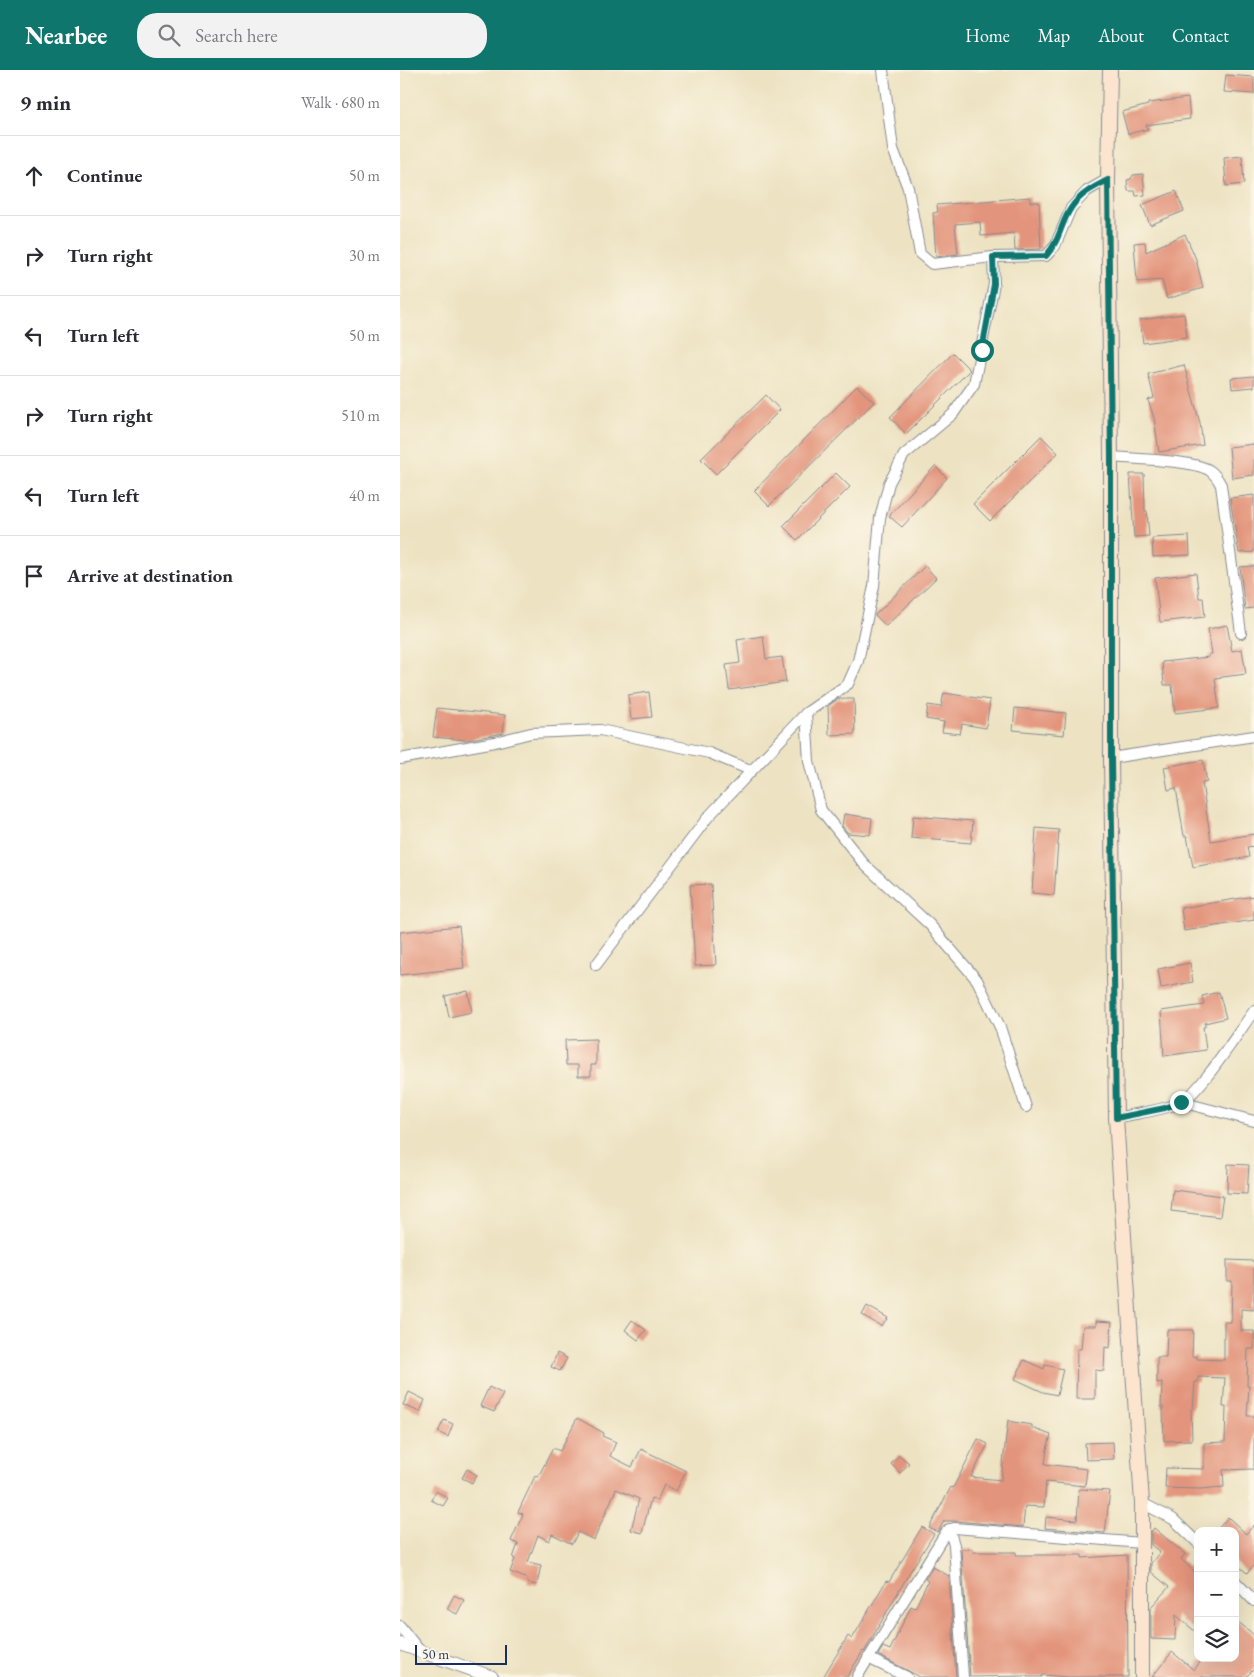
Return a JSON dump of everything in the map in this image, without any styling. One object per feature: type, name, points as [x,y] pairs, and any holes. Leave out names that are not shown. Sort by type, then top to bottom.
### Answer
[{"type":"main road","points":[[1110,70],[1108,180],[1111,458],[1111,758],[1116,1118],[1142,1503],[1142,1677]]},
{"type":"street","points":[[883,70],[892,148],[908,188],[920,254],[932,264],[993,257],[1046,256],[1055,246],[1071,208],[1087,191],[1108,180]]},
{"type":"street","points":[[596,965],[708,816],[806,713],[848,684],[858,661],[874,586],[880,518],[889,483],[904,455],[953,414],[974,384],[994,284],[993,257]]},
{"type":"street","points":[[1111,458],[1184,464],[1208,469],[1215,474],[1221,485],[1241,633]]},
{"type":"street","points":[[806,713],[809,761],[821,810],[864,864],[930,925],[977,980],[1000,1027],[1026,1107]]},
{"type":"street","points":[[400,759],[495,742],[531,733],[600,730],[709,753],[750,770]]},
{"type":"street","points":[[1111,758],[1254,736]]},
{"type":"street","points":[[1116,1118],[1165,1108],[1181,1102],[1189,1096],[1217,1063],[1254,1011]]},
{"type":"street","points":[[1181,1102],[1254,1121]]},
{"type":"street","points":[[1142,1503],[1173,1519],[1194,1539]]},
{"type":"street","points":[[949,1529],[954,1545],[963,1677]]},
{"type":"street","points":[[857,1677],[949,1529],[1142,1543]]},
{"type":"street","points":[[1239,1585],[1254,1601]]},
{"type":"street","points":[[400,1626],[420,1650]]},
{"type":"street","points":[[400,1644],[492,1677]]},
{"type":"street","points":[[868,1658],[907,1677]]},
{"type":"building","points":[[1226,75],[1254,77],[1254,94],[1224,92]]},
{"type":"building","points":[[1188,98],[1190,119],[1146,125],[1148,129],[1128,134],[1122,112],[1148,105],[1148,103]]},
{"type":"building","points":[[1242,156],[1244,184],[1226,186],[1224,158]]},
{"type":"building","points":[[1143,174],[1145,195],[1136,196],[1135,191],[1128,191],[1127,180],[1131,179],[1133,175]]},
{"type":"building","points":[[1176,191],[1184,211],[1150,225],[1142,205]]},
{"type":"building","points":[[1030,197],[1030,202],[1039,202],[1041,249],[1015,250],[1014,233],[981,236],[980,222],[955,224],[958,254],[936,257],[933,213],[938,212],[937,205]]},
{"type":"building","points":[[1185,234],[1196,259],[1203,288],[1167,299],[1162,280],[1137,282],[1134,243],[1145,242],[1146,252]]},
{"type":"building","points":[[1184,314],[1187,337],[1143,343],[1140,320]]},
{"type":"building","points":[[953,353],[970,370],[906,434],[890,417]]},
{"type":"building","points":[[1184,365],[1200,423],[1203,445],[1159,452],[1154,418],[1148,400],[1154,398],[1148,374]]},
{"type":"building","points":[[1254,376],[1254,387],[1232,389],[1231,378]]},
{"type":"building","points":[[857,386],[874,402],[769,506],[754,491]]},
{"type":"building","points":[[766,395],[780,410],[716,474],[701,459]]},
{"type":"building","points":[[1041,436],[1058,453],[990,521],[973,504]]},
{"type":"building","points":[[1254,444],[1254,475],[1232,478],[1229,447]]},
{"type":"building","points":[[935,466],[947,478],[902,527],[889,516]]},
{"type":"building","points":[[836,473],[850,487],[797,540],[783,526]]},
{"type":"building","points":[[1130,474],[1144,474],[1145,511],[1147,511],[1149,536],[1134,537]]},
{"type":"building","points":[[1254,495],[1254,552],[1239,553],[1230,498]]},
{"type":"building","points":[[1189,536],[1190,555],[1153,557],[1152,538]]},
{"type":"building","points":[[925,566],[936,578],[886,626],[875,615]]},
{"type":"building","points":[[1254,566],[1254,608],[1245,609],[1240,567]]},
{"type":"building","points":[[1196,573],[1199,598],[1203,598],[1205,617],[1160,622],[1155,578]]},
{"type":"building","points":[[1227,625],[1232,651],[1242,649],[1246,674],[1215,678],[1219,708],[1175,713],[1172,685],[1164,685],[1162,662],[1209,657],[1209,654],[1212,654],[1208,629]]},
{"type":"building","points":[[763,636],[766,659],[782,657],[786,682],[729,690],[726,665],[740,663],[737,640]]},
{"type":"building","points":[[649,692],[652,717],[631,719],[628,695]]},
{"type":"building","points":[[944,693],[990,700],[986,728],[962,724],[960,734],[942,732],[944,722],[926,719],[928,705],[941,707]]},
{"type":"building","points":[[838,699],[854,699],[855,734],[829,735],[828,706]]},
{"type":"building","points":[[437,708],[505,715],[503,733],[466,740],[433,737]]},
{"type":"building","points":[[1015,708],[1066,713],[1064,735],[1013,730]]},
{"type":"building","points":[[1203,760],[1207,782],[1202,783],[1211,841],[1254,834],[1254,846],[1247,847],[1249,857],[1193,867],[1187,836],[1184,836],[1176,788],[1168,790],[1164,767]]},
{"type":"building","points":[[844,814],[872,818],[870,835],[848,833],[842,826]]},
{"type":"building","points":[[913,816],[973,821],[971,843],[911,838]]},
{"type":"building","points":[[1036,828],[1059,830],[1054,895],[1032,893]]},
{"type":"building","points":[[711,884],[716,965],[695,966],[690,885]]},
{"type":"building","points":[[1254,896],[1254,920],[1184,931],[1181,908]]},
{"type":"building","points":[[459,926],[464,968],[400,975],[400,932]]},
{"type":"building","points":[[1190,963],[1193,982],[1161,988],[1158,969]]},
{"type":"building","points":[[468,991],[472,1012],[449,1017],[445,996]]},
{"type":"building","points":[[1219,992],[1226,1018],[1205,1023],[1205,1027],[1203,1027],[1206,1050],[1164,1056],[1161,1011],[1204,1005],[1202,996]]},
{"type":"building","points":[[596,1039],[596,1065],[591,1065],[591,1076],[578,1076],[578,1065],[566,1065],[565,1040]]},
{"type":"building","points":[[1228,1164],[1249,1165],[1247,1194],[1227,1193]]},
{"type":"building","points":[[1173,1190],[1223,1196],[1220,1217],[1171,1211]]},
{"type":"building","points":[[1227,1260],[1254,1261],[1254,1310],[1241,1309],[1241,1331],[1254,1331],[1254,1349],[1248,1349],[1247,1386],[1249,1386],[1247,1416],[1254,1416],[1254,1469],[1223,1470],[1224,1487],[1200,1489],[1165,1488],[1166,1468],[1204,1469],[1204,1443],[1225,1442],[1226,1407],[1223,1407],[1225,1378],[1198,1377],[1198,1382],[1195,1382],[1193,1409],[1191,1409],[1192,1440],[1164,1441],[1163,1407],[1161,1407],[1162,1382],[1157,1383],[1157,1357],[1166,1357],[1167,1330],[1193,1330],[1192,1357],[1197,1356],[1197,1359],[1224,1360],[1224,1322],[1231,1322],[1232,1281],[1227,1281]]},
{"type":"building","points":[[867,1306],[888,1318],[881,1326],[862,1315]]},
{"type":"building","points":[[632,1320],[646,1330],[638,1340],[625,1330]]},
{"type":"building","points":[[1096,1321],[1112,1322],[1110,1348],[1105,1347],[1104,1371],[1095,1370],[1095,1399],[1076,1399],[1077,1349],[1081,1349],[1083,1326],[1096,1326]]},
{"type":"building","points":[[557,1353],[567,1358],[560,1371],[551,1367]]},
{"type":"building","points":[[1024,1360],[1044,1369],[1045,1365],[1063,1369],[1057,1395],[1043,1392],[1015,1379]]},
{"type":"building","points":[[489,1387],[503,1394],[494,1412],[480,1406]]},
{"type":"building","points":[[409,1392],[425,1400],[420,1412],[403,1405]]},
{"type":"building","points":[[577,1418],[604,1433],[602,1436],[616,1442],[610,1456],[632,1467],[641,1449],[686,1471],[676,1491],[664,1485],[657,1501],[651,1498],[642,1533],[631,1530],[639,1499],[616,1489],[594,1540],[578,1532],[572,1544],[552,1534],[549,1541],[538,1535],[528,1562],[541,1565],[537,1585],[527,1583],[528,1579],[510,1572],[518,1544],[511,1541],[523,1514],[518,1512],[535,1476],[538,1477],[553,1448],[560,1451]]},
{"type":"building","points":[[444,1420],[453,1424],[448,1437],[438,1432]]},
{"type":"building","points":[[1008,1420],[1032,1425],[1032,1428],[1051,1435],[1045,1464],[1087,1469],[1085,1486],[1046,1482],[1044,1507],[1025,1506],[1023,1527],[944,1521],[938,1532],[929,1528],[951,1487],[953,1488],[978,1439],[988,1444],[971,1477],[1001,1480]]},
{"type":"building","points":[[1113,1442],[1114,1459],[1086,1460],[1085,1443]]},
{"type":"building","points":[[899,1455],[909,1463],[900,1473],[891,1464]]},
{"type":"building","points":[[467,1469],[477,1475],[472,1483],[462,1478]]},
{"type":"building","points":[[1079,1489],[1110,1491],[1105,1533],[1045,1528],[1046,1517],[1077,1520]]},
{"type":"building","points":[[436,1491],[448,1498],[443,1506],[431,1500]]},
{"type":"building","points":[[1228,1517],[1239,1527],[1219,1527]]},
{"type":"building","points":[[1254,1525],[1254,1565],[1247,1573],[1239,1566],[1239,1527],[1246,1534]]},
{"type":"building","points":[[922,1527],[934,1534],[864,1652],[847,1677],[823,1677],[848,1636],[852,1639],[886,1581],[889,1582]]},
{"type":"building","points":[[1154,1528],[1185,1554],[1181,1559],[1194,1571],[1194,1631],[1176,1615],[1175,1640],[1151,1639],[1151,1607],[1169,1587],[1151,1572],[1151,1563],[1160,1552],[1151,1545],[1151,1532]]},
{"type":"building","points":[[961,1549],[973,1549],[973,1552],[1016,1552],[1016,1555],[1082,1555],[1082,1558],[1127,1555],[1128,1677],[1042,1675],[1042,1677],[970,1677]]},
{"type":"building","points":[[933,1567],[949,1576],[956,1677],[920,1677],[878,1655],[883,1647],[890,1650],[911,1606],[915,1608],[928,1581],[925,1579]]},
{"type":"building","points":[[454,1595],[464,1600],[457,1614],[447,1609]]},
{"type":"building","points":[[1239,1622],[1254,1635],[1254,1669],[1246,1677],[1152,1677],[1172,1652],[1194,1670],[1200,1662],[1239,1662]]},
{"type":"route","points":[[982,350],[994,284],[993,257],[1046,256],[1055,246],[1071,208],[1087,191],[1108,180],[1111,458],[1111,758],[1116,1118],[1165,1108],[1181,1102]]}]
